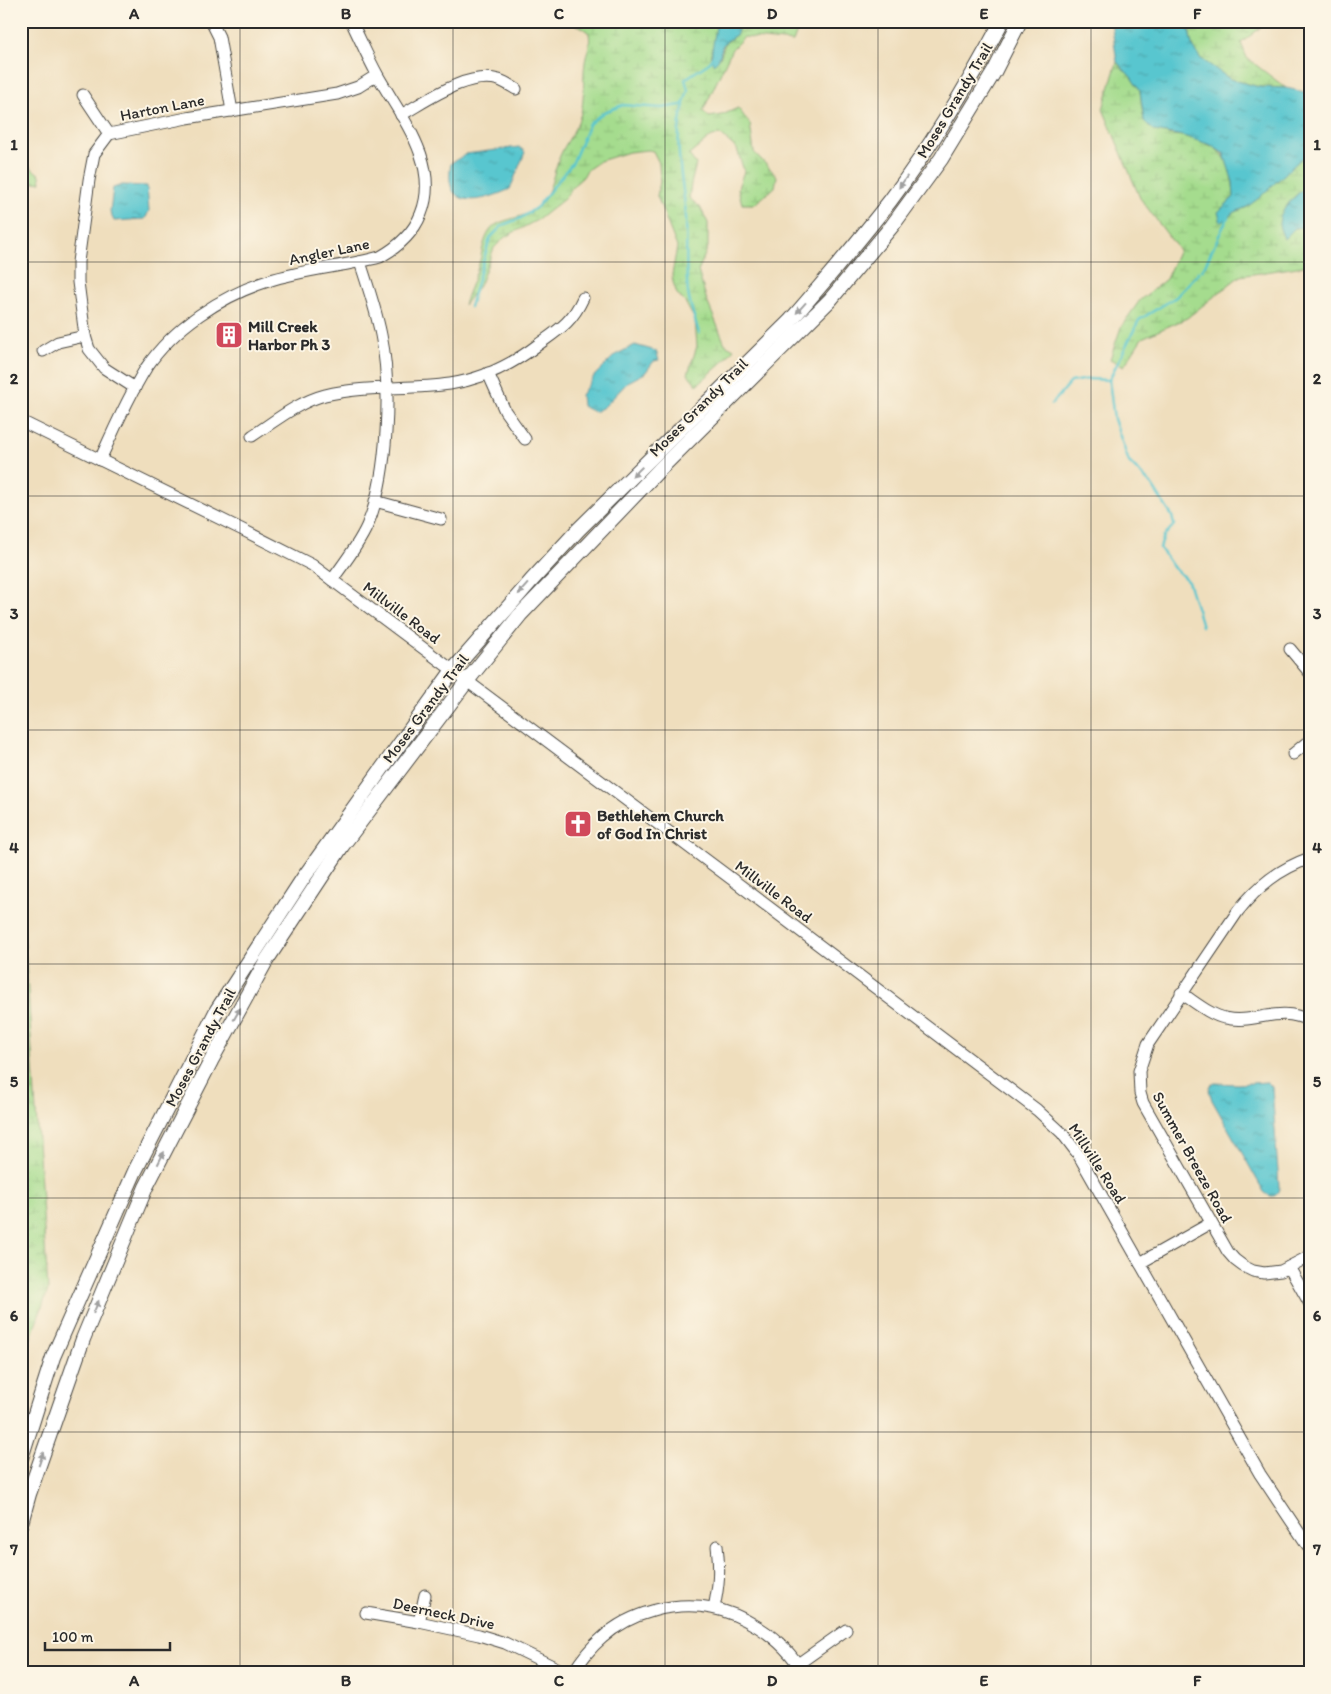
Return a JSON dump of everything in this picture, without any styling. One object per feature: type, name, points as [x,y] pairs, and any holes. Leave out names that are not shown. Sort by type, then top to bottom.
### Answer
[{"type":"main road","name":"Moses Grandy Trail","points":[[21,1458],[57,1348],[135,1171],[217,1010],[304,877],[453,670],[530,581],[578,530],[766,345],[820,287],[890,201],[920,158],[951,111],[1002,21]]},
{"type":"main road","name":"Moses Grandy Trail","points":[[21,1523],[29,1494],[83,1339],[146,1187],[211,1061],[266,961],[336,854],[467,681],[520,615],[580,551],[823,307],[892,226],[941,159],[994,72],[1020,21]]},
{"type":"street","points":[[211,21],[218,37],[232,111]]},
{"type":"street","name":"Angler Lane","points":[[100,460],[146,368],[178,333],[198,316],[244,290],[269,281],[380,257],[395,248],[408,236],[417,222],[424,206],[427,189],[426,172],[413,136],[377,75],[351,21]]},
{"type":"street","name":"Harton Lane","points":[[135,388],[104,368],[89,349],[85,336],[78,282],[78,262],[94,154],[109,134],[135,127],[337,94],[358,87],[377,75]]},
{"type":"street","points":[[401,115],[455,86],[474,79],[499,80],[516,89]]},
{"type":"street","points":[[83,94],[109,134]]},
{"type":"street","points":[[332,580],[358,543],[371,515],[382,476],[387,406],[382,337],[360,262]]},
{"type":"street","points":[[252,436],[303,402],[345,391],[449,384],[488,373],[517,360],[563,326],[576,314],[583,298]]},
{"type":"street","points":[[43,351],[58,342],[85,336]]},
{"type":"street","points":[[488,373],[505,411],[525,439]]},
{"type":"street","name":"Millville Road","points":[[21,421],[312,565],[1050,1121],[1078,1154],[1260,1474],[1310,1549]]},
{"type":"street","points":[[375,502],[441,519]]},
{"type":"street","points":[[1290,649],[1310,673]]},
{"type":"street","points":[[1293,754],[1310,740]]},
{"type":"street","name":"Summer Breeze Road","points":[[1310,858],[1280,871],[1251,894],[1181,993],[1148,1044],[1141,1061],[1138,1082],[1140,1093],[1150,1116],[1228,1252],[1235,1260],[1253,1271],[1264,1273],[1281,1271],[1310,1256]]},
{"type":"street","points":[[1181,993],[1209,1011],[1225,1018],[1241,1019],[1280,1014],[1300,1016],[1310,1021]]},
{"type":"street","points":[[1140,1263],[1211,1223]]},
{"type":"street","points":[[1289,1268],[1310,1304]]},
{"type":"street","points":[[714,1608],[720,1580],[717,1546]]},
{"type":"street","points":[[418,1622],[424,1595]]},
{"type":"street","points":[[572,1673],[584,1655],[602,1637],[629,1620],[650,1612],[676,1606],[714,1608],[745,1619],[772,1636],[800,1668],[846,1630]]},
{"type":"street","name":"Deerneck Drive","points":[[366,1613],[479,1635],[505,1643],[567,1673]]},
{"type":"green space","points":[[563,21],[679,21],[679,23],[694,26],[709,21],[716,21],[717,32],[710,57],[720,58],[725,43],[737,34],[740,21],[805,21],[799,26],[793,42],[744,37],[732,49],[703,111],[709,117],[722,115],[738,108],[750,124],[754,152],[777,176],[775,187],[755,204],[742,204],[738,188],[744,171],[737,149],[721,135],[712,136],[689,155],[696,164],[689,198],[700,207],[708,223],[708,247],[698,271],[707,301],[725,344],[734,349],[722,363],[697,385],[688,374],[697,346],[695,320],[685,302],[677,294],[673,282],[672,275],[677,247],[657,196],[660,182],[659,163],[653,151],[629,152],[600,161],[587,170],[564,199],[539,219],[505,237],[494,248],[479,286],[464,305],[489,232],[499,223],[531,212],[544,200],[550,188],[560,156],[580,115],[589,33],[580,26]]},
{"type":"green space","points":[[1187,21],[1269,21],[1241,43],[1247,58],[1286,88],[1259,87],[1230,79],[1200,59],[1192,45]]},
{"type":"green space","points":[[1117,62],[1131,77],[1140,91],[1144,121],[1170,135],[1183,136],[1207,144],[1216,149],[1227,162],[1231,172],[1234,197],[1218,212],[1233,213],[1247,207],[1303,156],[1310,161],[1310,183],[1293,198],[1295,228],[1310,226],[1310,265],[1240,276],[1187,318],[1142,338],[1124,366],[1110,359],[1121,327],[1140,300],[1166,279],[1179,250],[1140,198],[1103,109]]},
{"type":"green space","points":[[21,160],[40,175],[41,182],[21,184]]},
{"type":"green space","points":[[21,887],[48,1290],[21,1366]]},
{"type":"water","points":[[716,21],[740,21],[737,34],[723,45],[719,58],[713,64],[712,56]]},
{"type":"water","points":[[1111,21],[1187,21],[1192,45],[1200,58],[1230,79],[1259,87],[1286,88],[1310,93],[1310,161],[1303,157],[1259,198],[1247,207],[1233,213],[1221,223],[1218,212],[1234,197],[1233,182],[1224,154],[1211,145],[1183,136],[1154,131],[1144,121],[1140,91],[1131,77],[1117,62]]},
{"type":"water","points":[[519,147],[525,152],[510,189],[476,200],[458,196],[452,189],[450,178],[451,163],[466,154]]},
{"type":"water","points":[[1310,183],[1310,226],[1295,228],[1284,239],[1279,224],[1280,218],[1286,206]]},
{"type":"water","points":[[122,185],[147,186],[149,211],[145,219],[114,221],[110,212],[113,188]]},
{"type":"water","points":[[635,345],[656,351],[659,360],[654,361],[645,373],[628,382],[604,407],[594,412],[582,406],[581,395],[595,375],[615,355]]},
{"type":"water","points":[[1267,1082],[1272,1087],[1279,1186],[1278,1193],[1274,1196],[1264,1192],[1212,1100],[1209,1090],[1211,1085],[1215,1083]]},
{"type":"waterway","points":[[470,307],[490,238],[503,225],[521,218],[537,207],[573,162],[589,124],[604,112],[623,105],[662,108],[681,105],[684,103],[688,90],[685,79],[709,63],[712,57]]},
{"type":"waterway","points":[[684,105],[679,132],[679,160],[686,216],[687,283],[690,303],[699,333]]},
{"type":"waterway","points":[[1052,404],[1071,382],[1089,379],[1109,380],[1139,320],[1176,297],[1204,267],[1228,217]]},
{"type":"waterway","points":[[1109,380],[1114,419],[1129,462],[1151,484],[1172,516],[1174,525],[1164,536],[1160,548],[1173,567],[1188,581],[1202,626]]},
{"type":"place","name":"Mill Creek Harbor Ph 3","points":[[229,335]]},
{"type":"place","name":"Bethlehem Church of God In Christ","points":[[578,824]]}]
